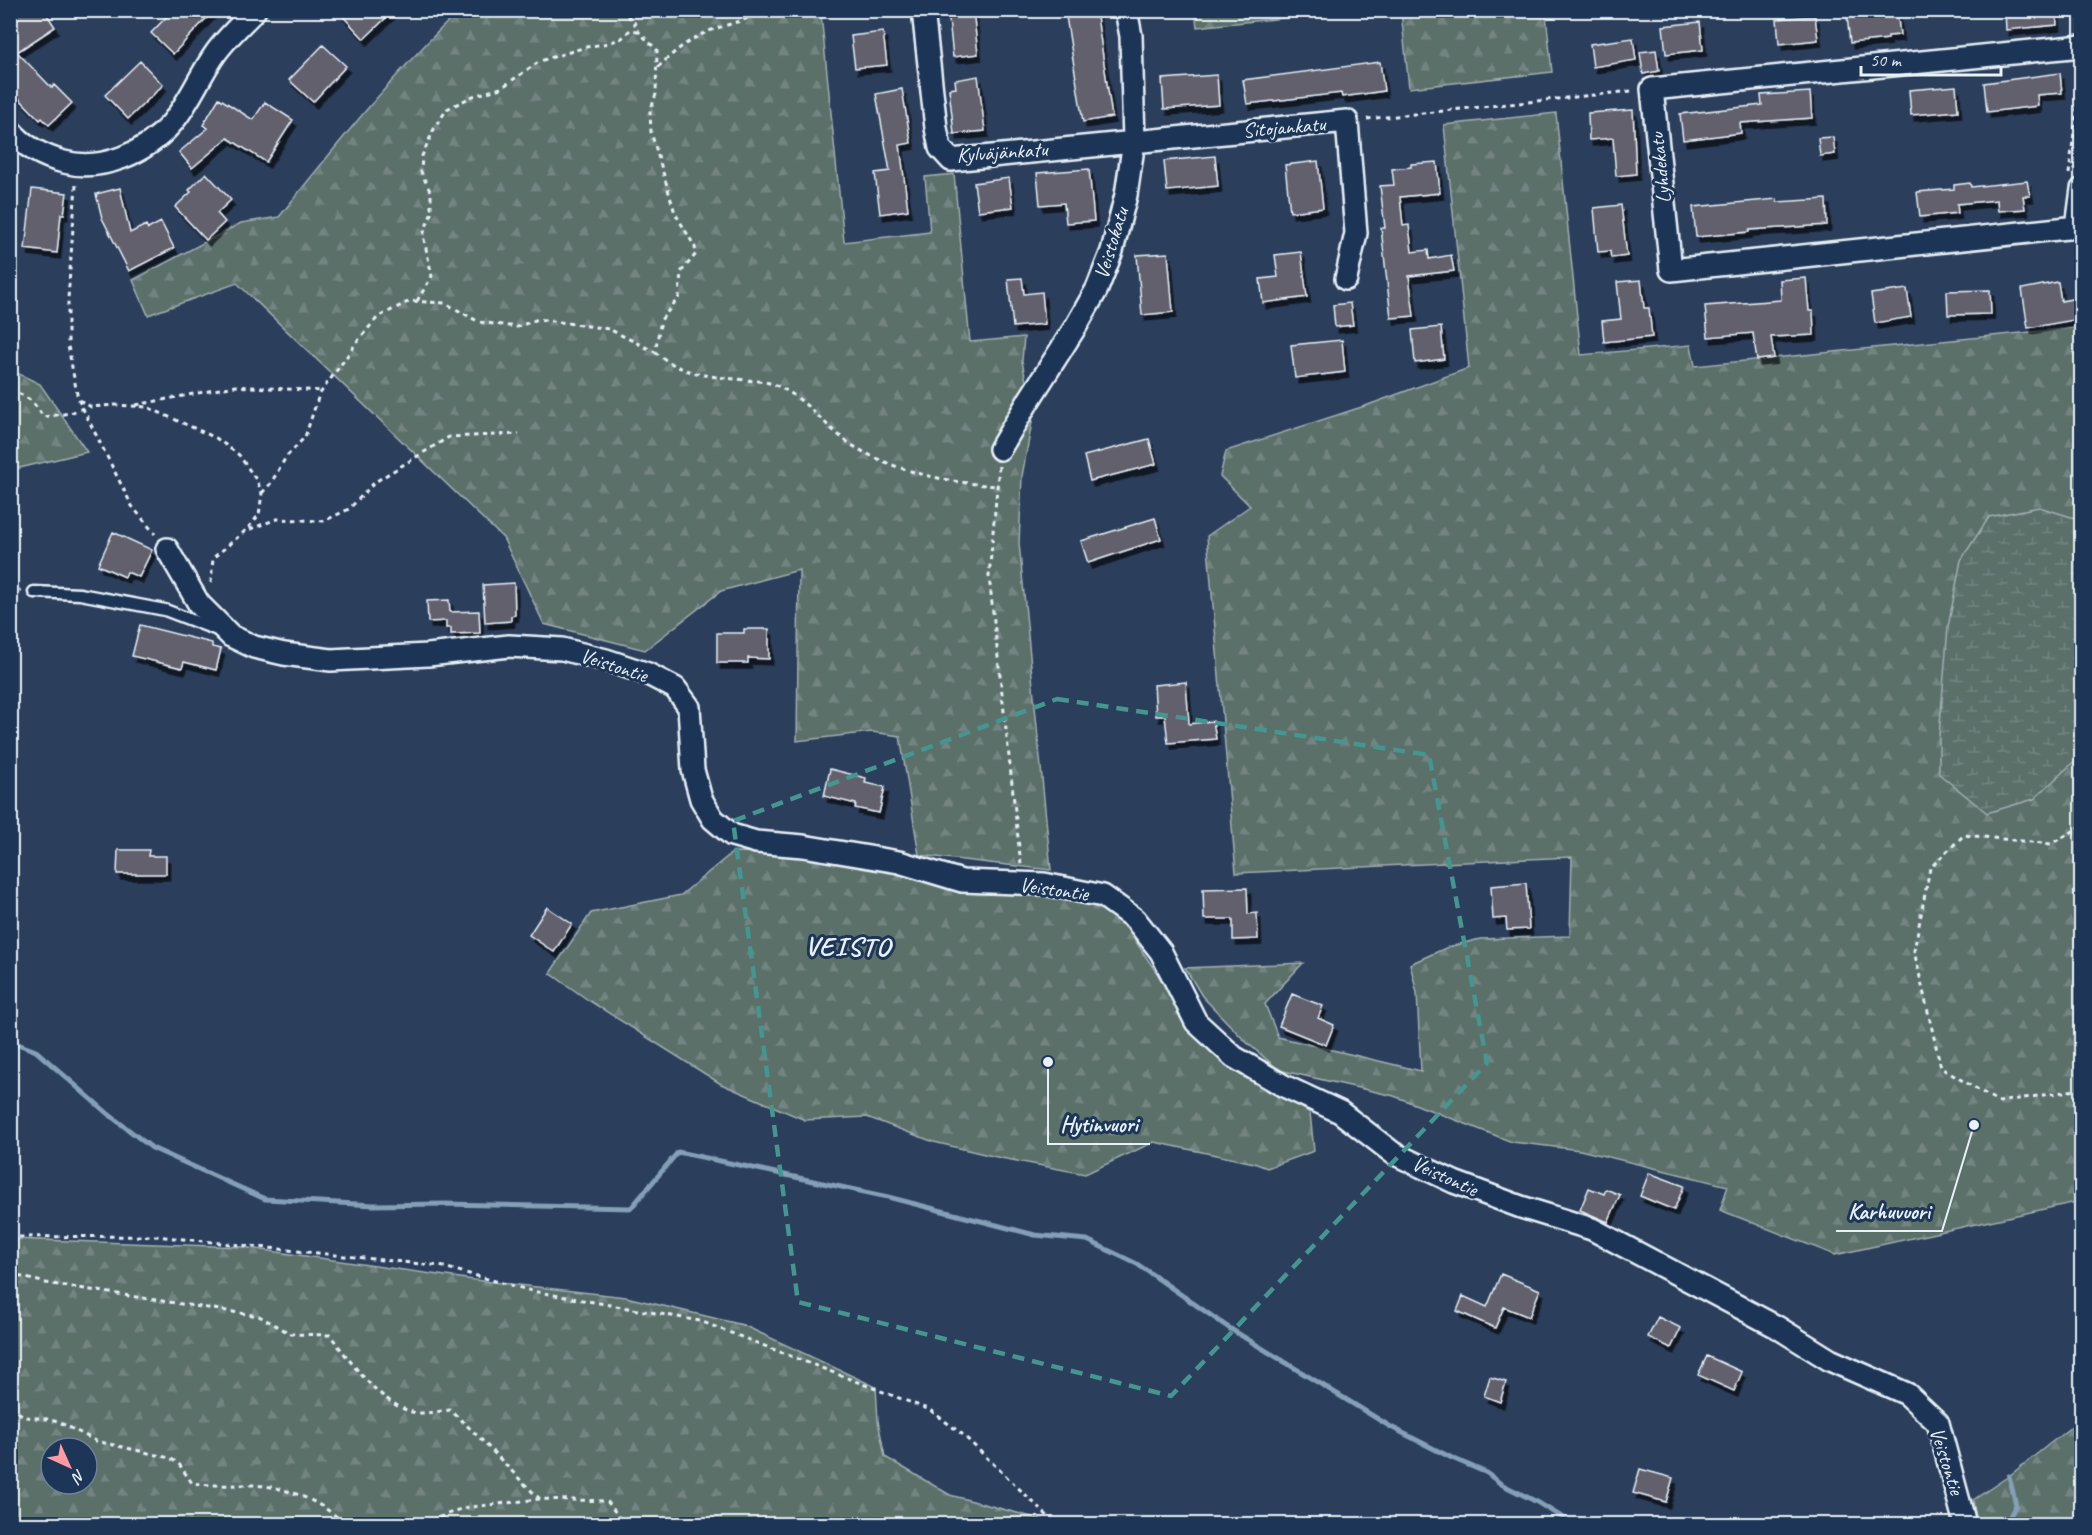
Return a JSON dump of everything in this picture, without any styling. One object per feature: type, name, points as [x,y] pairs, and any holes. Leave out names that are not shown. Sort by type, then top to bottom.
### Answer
[{"type":"street","points":[[10,130],[17,138],[36,151],[53,159],[78,166],[101,164],[123,158],[149,143],[171,124],[216,52],[255,10]]},
{"type":"street","name":"Kylväjänkatu","points":[[922,10],[936,128],[940,148],[951,160],[1134,141]]},
{"type":"street","name":"Veistokatu","points":[[1000,449],[1076,326],[1101,279],[1112,251],[1126,195],[1134,141],[1131,36],[1126,10]]},
{"type":"street","points":[[1652,89],[2082,46]]},
{"type":"street","name":"Lyhdekatu","points":[[1652,89],[1671,270],[2078,227],[2075,186]]},
{"type":"street","name":"Sitojankatu","points":[[1134,141],[1347,121],[1356,233],[1346,279]]},
{"type":"street","name":"Veistontie","points":[[167,549],[199,604],[231,636],[254,647],[284,654],[331,660],[428,655],[509,646],[562,649],[648,674],[675,688],[689,707],[693,770],[701,799],[713,819],[732,835],[756,842],[803,846],[899,862],[962,881],[1044,884],[1103,896],[1135,919],[1161,952],[1197,1022],[1234,1057],[1284,1086],[1340,1112],[1393,1153],[1454,1182],[1521,1207],[1592,1229],[1777,1327],[1830,1360],[1907,1394],[1938,1423],[1965,1524]]},
{"type":"lane","points":[[34,592],[80,594],[165,610],[231,636]]},
{"type":"path","points":[[622,10],[657,50],[656,94],[650,112],[651,132],[675,213],[695,247],[696,254],[681,272],[679,297],[661,320],[655,351]]},
{"type":"path","points":[[658,67],[680,46],[709,31],[751,18],[762,10]]},
{"type":"path","points":[[416,302],[432,276],[423,235],[431,214],[431,193],[421,172],[422,156],[434,129],[447,109],[473,96],[501,88],[540,61],[586,47],[609,43],[622,38],[630,30],[638,31]]},
{"type":"path","points":[[2075,186],[2082,66]]},
{"type":"path","points":[[1347,121],[1652,89]]},
{"type":"path","points":[[78,166],[68,299],[68,346],[78,399],[132,506],[167,549]]},
{"type":"path","points":[[262,493],[271,483],[286,457],[305,438],[321,391],[360,338],[378,317],[410,301],[445,303],[479,322],[517,327],[538,319],[609,329],[655,351],[670,364],[696,374],[771,383],[796,396],[841,437],[864,453],[944,480],[997,486]]},
{"type":"path","points":[[132,406],[235,386],[321,391]]},
{"type":"path","points":[[10,391],[20,393],[35,404],[43,417],[70,413],[83,408]]},
{"type":"path","points":[[78,399],[91,407],[147,406],[216,438],[239,455],[258,481],[262,493],[259,515],[245,531],[213,558],[210,590]]},
{"type":"path","points":[[245,531],[277,519],[324,521],[350,509],[375,483],[449,436],[519,434]]},
{"type":"path","points":[[1000,449],[989,576],[1023,883]]},
{"type":"path","points":[[2082,826],[2050,844],[1964,835],[1930,868],[1914,951],[1941,1068],[1999,1102],[2082,1089]]},
{"type":"path","points":[[10,1237],[155,1236],[440,1266],[532,1291],[700,1321],[930,1410],[962,1434],[1056,1524]]},
{"type":"path","points":[[10,1274],[46,1283],[259,1316],[291,1334],[330,1335],[362,1375],[390,1401],[413,1412],[450,1410],[474,1431],[520,1481],[540,1499]]},
{"type":"path","points":[[10,1408],[27,1417],[61,1423],[96,1441],[170,1458],[179,1464],[192,1483],[279,1488],[312,1501],[345,1524]]},
{"type":"path","points":[[422,1524],[463,1508],[540,1499],[607,1501],[624,1524]]},
{"type":"highlighted area","points":[[1057,699],[1429,755],[1487,1063],[1171,1396],[798,1302],[733,821]]},
{"type":"green space","points":[[1195,10],[1352,10],[1352,11],[1197,27]]},
{"type":"green space","points":[[1401,10],[1594,11],[1546,15],[1552,72],[1409,88]]},
{"type":"green space","points":[[459,11],[846,11],[821,14],[844,242],[930,232],[925,177],[954,174],[970,342],[1024,337],[1022,361],[1033,417],[1022,476],[1019,543],[1051,870],[919,855],[900,736],[872,732],[797,741],[799,570],[721,591],[645,650],[544,624],[503,538],[237,283],[148,315],[133,280],[241,223],[279,217],[388,85]]},
{"type":"green space","points":[[1556,113],[1581,355],[1691,345],[1695,366],[2081,327],[2081,1201],[1835,1255],[1720,1210],[1728,1186],[1580,1150],[1512,1142],[1394,1096],[1279,1070],[1245,1041],[1202,996],[1185,968],[1303,963],[1265,1004],[1278,1037],[1421,1071],[1417,993],[1410,964],[1448,947],[1480,939],[1570,936],[1572,857],[1236,873],[1207,536],[1250,506],[1220,476],[1226,451],[1368,405],[1469,368],[1444,125]]},
{"type":"green space","points":[[11,370],[40,384],[87,452],[11,470]]},
{"type":"green space","points":[[2039,507],[2081,520],[2081,755],[2034,799],[1987,813],[1939,774],[1939,736],[1948,627],[1961,560],[1989,517]]},
{"type":"green space","points":[[733,852],[811,854],[953,885],[1074,895],[1120,918],[1177,1003],[1224,1057],[1310,1113],[1314,1151],[1267,1168],[1254,1163],[1154,1142],[1085,1174],[934,1142],[867,1117],[805,1120],[721,1084],[588,1000],[550,973],[591,913],[681,895]]},
{"type":"green space","points":[[11,1239],[242,1247],[474,1280],[626,1297],[743,1325],[876,1387],[878,1421],[885,1457],[950,1495],[1058,1524],[11,1524]]},
{"type":"green space","points":[[2081,1419],[2081,1524],[1977,1524],[1973,1500],[2009,1476]]},
{"type":"building","points":[[10,10],[44,10],[55,27],[17,52],[52,88],[54,85],[72,103],[49,125],[42,118],[40,120],[10,89]]},
{"type":"building","points":[[173,10],[214,10],[173,54],[151,33]]},
{"type":"building","points":[[337,10],[394,10],[364,39]]},
{"type":"building","points":[[948,10],[973,10],[978,54],[953,57]]},
{"type":"building","points":[[1065,10],[1096,10],[1112,117],[1083,122]]},
{"type":"building","points":[[2005,10],[2056,10],[2057,25],[2006,30]]},
{"type":"building","points":[[1897,11],[1900,35],[1888,36],[1888,39],[1850,43],[1847,16]]},
{"type":"building","points":[[1815,16],[1818,40],[1779,44],[1777,19]]},
{"type":"building","points":[[1700,22],[1703,50],[1666,54],[1663,26]]},
{"type":"building","points":[[883,32],[887,65],[855,68],[851,36]]},
{"type":"building","points":[[1633,38],[1636,60],[1593,67],[1590,44]]},
{"type":"building","points":[[323,45],[346,66],[313,102],[289,80]]},
{"type":"building","points":[[1656,50],[1659,71],[1643,74],[1640,52]]},
{"type":"building","points":[[140,61],[163,85],[128,119],[105,95]]},
{"type":"building","points":[[1380,62],[1384,91],[1342,97],[1341,93],[1247,104],[1243,80]]},
{"type":"building","points":[[2060,73],[2062,93],[2037,95],[2038,106],[1987,112],[1984,83]]},
{"type":"building","points":[[1217,75],[1219,105],[1164,109],[1162,79]]},
{"type":"building","points":[[978,76],[985,131],[954,134],[949,89],[956,88],[955,80]]},
{"type":"building","points":[[1956,86],[1958,111],[1911,115],[1909,90]]},
{"type":"building","points":[[902,89],[911,143],[900,145],[908,210],[880,214],[875,173],[890,171],[876,94]]},
{"type":"building","points":[[1810,92],[1812,118],[1740,123],[1741,133],[1683,140],[1680,114],[1762,105],[1761,95]]},
{"type":"building","points":[[219,98],[253,120],[265,102],[293,120],[266,162],[228,138],[192,168],[179,152],[208,128],[203,125]]},
{"type":"building","points":[[1633,110],[1636,174],[1616,176],[1613,138],[1589,140],[1588,113]]},
{"type":"building","points":[[1833,137],[1835,154],[1820,156],[1818,138]]},
{"type":"building","points":[[1215,156],[1218,186],[1167,191],[1164,161]]},
{"type":"building","points":[[1318,161],[1323,208],[1290,212],[1285,165]]},
{"type":"building","points":[[1437,162],[1440,193],[1400,197],[1403,226],[1409,225],[1412,252],[1428,250],[1429,259],[1451,255],[1454,271],[1409,276],[1414,316],[1391,318],[1381,228],[1385,228],[1380,186],[1394,185],[1392,169],[1411,167],[1411,164]]},
{"type":"building","points":[[1089,169],[1094,221],[1066,223],[1064,203],[1040,205],[1037,173]]},
{"type":"building","points":[[206,173],[231,200],[217,213],[225,222],[206,240],[175,207]]},
{"type":"building","points":[[1009,178],[1013,207],[978,211],[974,183]]},
{"type":"building","points":[[2027,181],[2030,196],[2023,196],[2025,209],[1998,211],[1997,200],[1957,204],[1958,213],[1920,217],[1917,192],[1954,189],[1954,185],[1970,183],[1971,187]]},
{"type":"building","points":[[120,188],[130,233],[146,225],[148,229],[161,222],[174,248],[129,271],[102,218],[96,194]]},
{"type":"building","points":[[32,189],[67,193],[64,214],[61,214],[57,253],[25,249]]},
{"type":"building","points":[[1777,199],[1777,202],[1826,199],[1827,225],[1749,230],[1749,232],[1696,237],[1693,207]]},
{"type":"building","points":[[1621,205],[1627,256],[1611,258],[1610,251],[1598,252],[1594,208]]},
{"type":"building","points":[[1301,252],[1307,297],[1263,303],[1260,279],[1278,277],[1275,255]]},
{"type":"building","points":[[1168,253],[1173,312],[1142,315],[1137,255]]},
{"type":"building","points":[[1022,278],[1024,294],[1042,292],[1045,324],[1013,327],[1008,279]]},
{"type":"building","points":[[1806,278],[1809,311],[1813,311],[1814,335],[1771,337],[1774,358],[1757,360],[1753,333],[1708,337],[1705,306],[1781,300],[1780,280]]},
{"type":"building","points":[[1641,280],[1644,308],[1649,308],[1652,337],[1604,342],[1602,321],[1621,319],[1617,282]]},
{"type":"building","points":[[2058,282],[2061,301],[2077,298],[2080,319],[2028,328],[2022,289]]},
{"type":"building","points":[[1907,289],[1911,317],[1875,323],[1871,294]]},
{"type":"building","points":[[1990,290],[1991,314],[1948,315],[1947,291]]},
{"type":"building","points":[[1350,303],[1353,325],[1335,327],[1333,305]]},
{"type":"building","points":[[1441,327],[1444,359],[1415,363],[1412,330]]},
{"type":"building","points":[[1342,340],[1345,372],[1295,378],[1291,345]]},
{"type":"building","points":[[1149,439],[1156,464],[1090,481],[1084,456]]},
{"type":"building","points":[[1155,518],[1161,539],[1088,563],[1081,541]]},
{"type":"building","points":[[113,532],[152,550],[139,577],[127,572],[125,577],[98,565]]},
{"type":"building","points":[[514,583],[515,615],[511,616],[511,621],[485,623],[483,585]]},
{"type":"building","points":[[449,600],[450,612],[479,611],[480,633],[451,634],[451,628],[446,628],[446,621],[428,622],[427,601]]},
{"type":"building","points":[[140,625],[212,643],[212,647],[221,649],[216,670],[184,662],[182,668],[132,656]]},
{"type":"building","points":[[744,629],[769,629],[769,659],[748,658],[748,663],[717,663],[717,633],[744,633]]},
{"type":"building","points":[[1186,682],[1189,724],[1213,721],[1216,739],[1168,743],[1165,716],[1156,716],[1154,685]]},
{"type":"building","points":[[830,769],[866,778],[865,783],[885,787],[879,813],[855,808],[856,804],[824,796]]},
{"type":"building","points":[[118,850],[149,850],[148,856],[166,856],[166,874],[117,874]]},
{"type":"building","points":[[1526,883],[1529,929],[1507,930],[1506,918],[1493,919],[1491,886]]},
{"type":"building","points":[[1247,888],[1248,914],[1257,913],[1258,939],[1233,940],[1233,919],[1204,919],[1203,889]]},
{"type":"building","points":[[547,907],[572,924],[554,952],[529,935]]},
{"type":"building","points":[[1292,994],[1323,1006],[1318,1018],[1334,1025],[1326,1045],[1279,1026]]},
{"type":"building","points":[[1649,1173],[1684,1186],[1674,1210],[1640,1196]]},
{"type":"building","points":[[1589,1188],[1604,1194],[1606,1189],[1620,1195],[1608,1222],[1580,1210]]},
{"type":"building","points":[[1501,1274],[1540,1290],[1529,1317],[1504,1307],[1495,1328],[1457,1311],[1463,1296],[1487,1307]]},
{"type":"building","points":[[1658,1317],[1681,1328],[1671,1348],[1648,1337]]},
{"type":"building","points":[[1707,1356],[1742,1372],[1734,1391],[1698,1375]]},
{"type":"building","points":[[1490,1377],[1506,1382],[1500,1402],[1484,1396]]},
{"type":"building","points":[[1640,1469],[1673,1478],[1666,1502],[1633,1493]]},
{"type":"waterway","points":[[10,1041],[36,1051],[107,1113],[152,1148],[265,1199],[374,1205],[443,1204],[631,1208],[678,1152],[888,1197],[1035,1235],[1087,1240],[1137,1264],[1229,1328],[1391,1427],[1487,1473],[1501,1484],[1573,1524]]},
{"type":"waterway","points":[[2006,1524],[2016,1505],[2009,1476]]},
{"type":"place","name":"Hytinvuori","points":[[1048,1062]]},
{"type":"place","name":"Karhuvuori","points":[[1974,1125]]},
{"type":"district","name":"VEISTO","points":[[848,946]]}]
